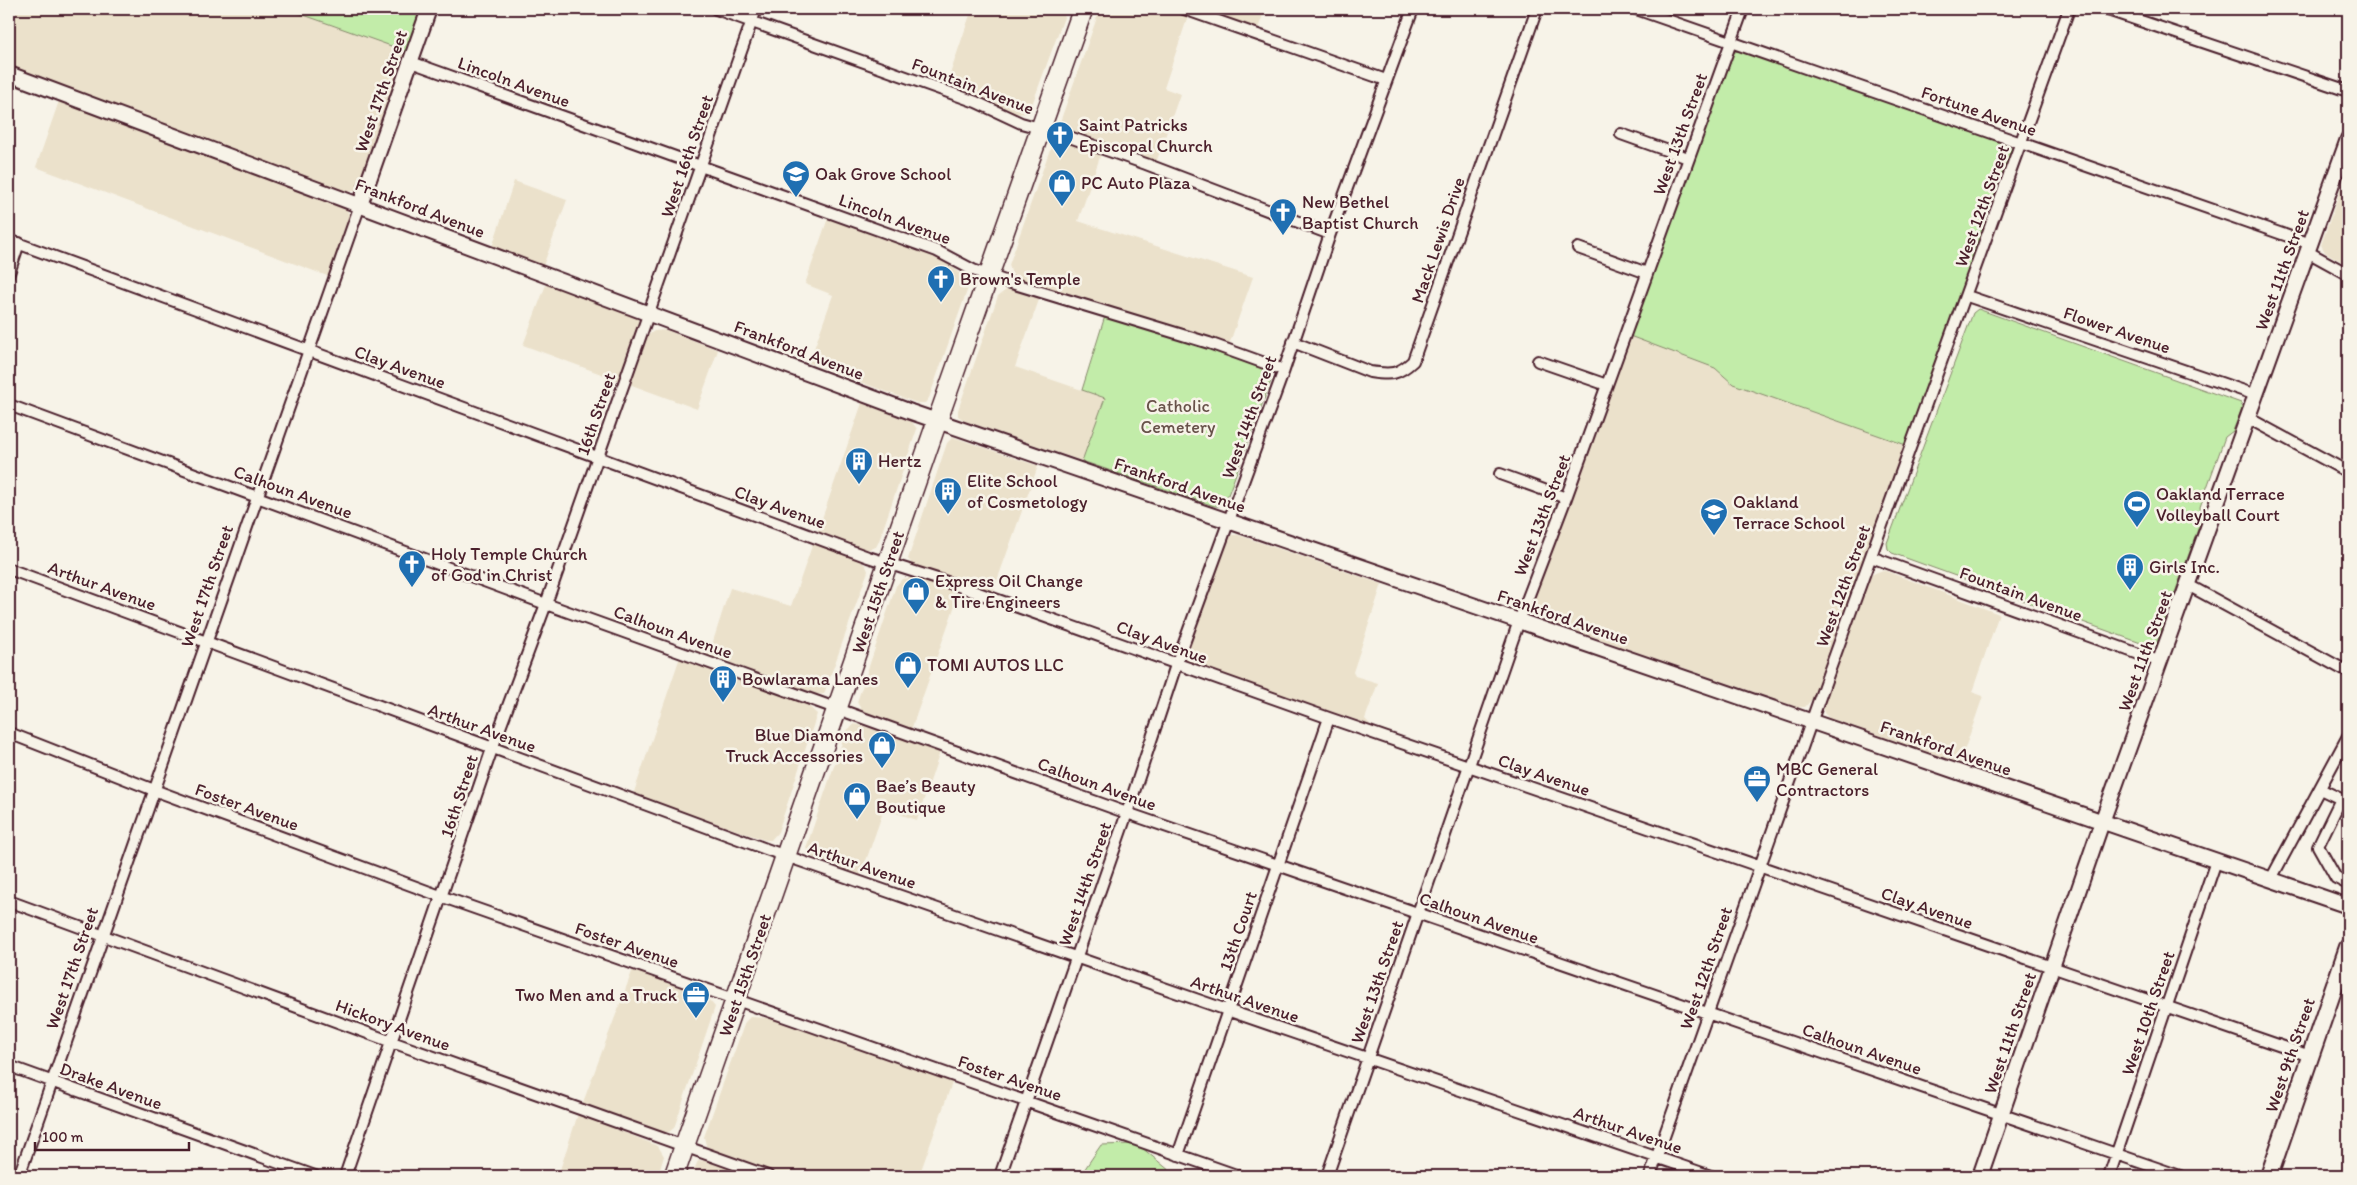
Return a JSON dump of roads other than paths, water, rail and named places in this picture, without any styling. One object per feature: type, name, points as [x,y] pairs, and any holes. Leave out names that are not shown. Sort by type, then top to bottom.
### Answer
[{"type":"highway","name":"West 15th Street","points":[[674,1176],[937,421],[1084,9]]},
{"type":"main road","name":"West 17th Street","points":[[360,205],[429,9]]},
{"type":"main road","name":"Frankford Avenue","points":[[9,74],[937,421],[2348,906]]},
{"type":"main road","name":"West 11th Street","points":[[1980,1176],[2102,822],[2348,139]]},
{"type":"main road","name":"West 9th Street","points":[[2268,1176],[2348,947]]},
{"type":"street","name":"Fountain Avenue","points":[[716,9],[976,102],[1021,123],[1146,164],[1330,234]]},
{"type":"street","name":"West 16th Street","points":[[649,313],[756,9]]},
{"type":"street","points":[[1184,9],[1386,80]]},
{"type":"street","name":"West 14th Street","points":[[1000,1176],[1127,813],[1176,665],[1284,370],[1330,234],[1413,9]]},
{"type":"street","name":"Mack Lewis Drive","points":[[1293,342],[1370,372],[1382,374],[1401,372],[1413,360],[1537,9]]},
{"type":"street","name":"Fortune Avenue","points":[[1636,9],[2022,143],[2309,248],[2348,274]]},
{"type":"street","name":"West 13th Street","points":[[1327,1176],[1519,621],[1566,498],[1743,9]]},
{"type":"street","name":"West 12th Street","points":[[1650,1176],[1758,868],[1870,557],[1967,296],[2069,9]]},
{"type":"street","points":[[2105,9],[2348,91]]},
{"type":"street","name":"Lincoln Avenue","points":[[411,62],[937,251],[989,276],[1209,343],[1284,370]]},
{"type":"street","points":[[1621,134],[1688,158]]},
{"type":"street","name":"West 17th Street","points":[[19,1176],[154,790],[208,643],[360,205]]},
{"type":"street","points":[[9,273],[14,242]]},
{"type":"street","name":"Clay Avenue","points":[[14,242],[888,563],[953,584],[1176,665],[1469,765],[1758,868],[2310,1056]]},
{"type":"street","points":[[1578,248],[1647,273]]},
{"type":"street","name":"Flower Avenue","points":[[1967,296],[2256,395]]},
{"type":"street","name":"16th Street","points":[[344,1176],[443,897],[492,749],[546,604],[649,313]]},
{"type":"street","points":[[1538,361],[1607,385]]},
{"type":"street","name":"Calhoun Avenue","points":[[9,405],[546,604],[1127,813],[2180,1176]]},
{"type":"street","points":[[2248,418],[2348,472]]},
{"type":"street","points":[[1500,474],[1566,498]]},
{"type":"street","name":"Fountain Avenue","points":[[1870,557],[2160,662]]},
{"type":"street","name":"Arthur Avenue","points":[[9,569],[492,749],[786,855],[1368,1059],[1711,1176]]},
{"type":"street","points":[[2188,585],[2348,672]]},
{"type":"street","name":"13th Court","points":[[1178,1154],[1329,718]]},
{"type":"street","name":"Foster Avenue","points":[[9,734],[443,897],[1239,1176]]},
{"type":"street","points":[[2270,880],[2348,736]]},
{"type":"street","points":[[2320,789],[2341,799],[2320,838],[2319,848],[2336,878],[2348,884]]},
{"type":"street","name":"West 10th Street","points":[[2109,1176],[2216,861]]},
{"type":"street","name":"Hickory Avenue","points":[[9,901],[392,1042],[768,1176]]},
{"type":"street","name":"Drake Avenue","points":[[9,1066],[315,1176]]},
{"type":"place","name":"Saint Patricks Episcopal Church","points":[[1060,159]]},
{"type":"place","name":"Oak Grove School","points":[[796,198]]},
{"type":"place","name":"PC Auto Plaza","points":[[1062,207]]},
{"type":"place","name":"New Bethel Baptist Church","points":[[1283,236]]},
{"type":"place","name":"Brown's Temple","points":[[941,303]]},
{"type":"place","name":"Hertz","points":[[859,485]]},
{"type":"place","name":"Elite School of Cosmetology","points":[[948,515]]},
{"type":"place","name":"Oakland Terrace Volleyball Court","points":[[2137,528]]},
{"type":"place","name":"Oakland Terrace School","points":[[1714,536]]},
{"type":"place","name":"Holy Temple Church of God in Christ","points":[[412,588]]},
{"type":"place","name":"Girls Inc.","points":[[2130,591]]},
{"type":"place","name":"Express Oil Change & Tire Engineers","points":[[916,615]]},
{"type":"place","name":"TOMI AUTOS LLC","points":[[908,689]]},
{"type":"place","name":"Bowlarama Lanes","points":[[723,703]]},
{"type":"place","name":"Blue Diamond Truck Accessories","points":[[882,769]]},
{"type":"place","name":"MBC General Contractors","points":[[1757,803]]},
{"type":"place","name":"Bae’s Beauty Boutique","points":[[857,820]]},
{"type":"place","name":"Two Men and a Truck","points":[[696,1019]]},
{"type":"park label","name":"Catholic Cemetery","points":[[1178,416]]}]
